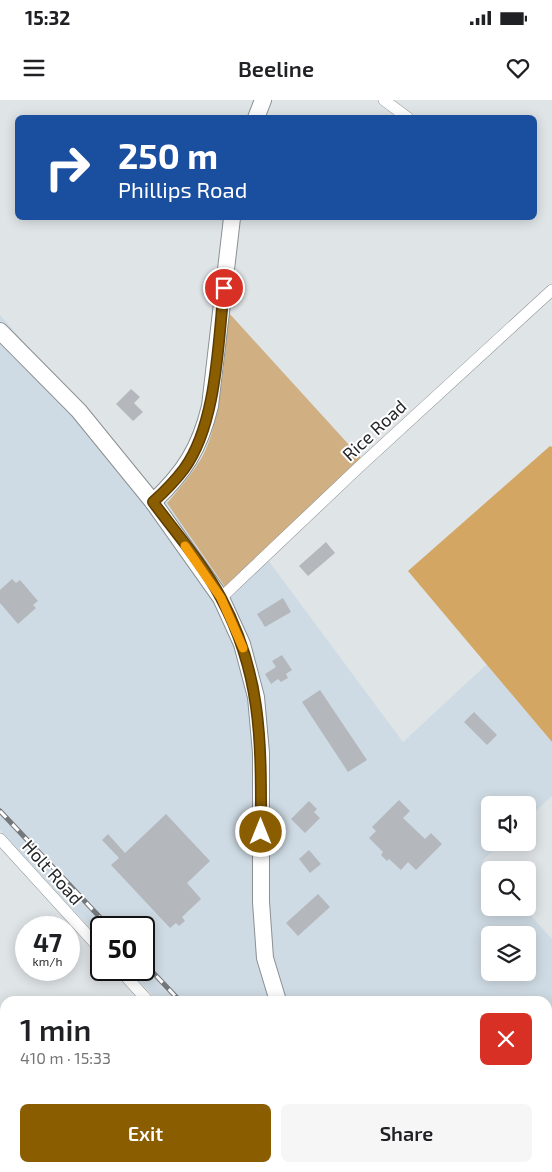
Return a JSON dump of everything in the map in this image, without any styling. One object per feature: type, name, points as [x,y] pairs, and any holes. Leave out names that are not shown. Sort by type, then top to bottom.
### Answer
[{"type":"main road","points":[[257,115],[263,100]]},
{"type":"main road","points":[[153,502],[185,468],[204,427],[210,406],[232,220]]},
{"type":"main road","points":[[0,331],[78,412],[153,502],[221,598],[242,644],[256,697],[260,753],[261,902],[265,958],[276,996]]},
{"type":"street","points":[[384,100],[404,115]]},
{"type":"street","name":"Rice Road","points":[[221,598],[358,468],[552,290]]},
{"type":"street","name":"Holt Road","points":[[0,839],[90,938]]},
{"type":"street","points":[[130,981],[143,996]]},
{"type":"shaded area","points":[[229,313],[361,458],[225,587],[167,503],[194,469],[209,442],[218,407]]},
{"type":"shaded area","points":[[0,315],[167,503],[224,587],[262,552],[403,742],[487,664],[552,742],[552,796],[536,811],[536,796],[481,796],[481,851],[493,851],[481,861],[481,916],[531,916],[552,939],[552,996],[153,996],[139,981],[155,981],[155,916],[90,916],[90,928],[0,830]]},
{"type":"shaded area","points":[[550,446],[552,447],[552,742],[408,571]]},
{"type":"building","points":[[131,389],[140,397],[134,403],[143,412],[133,421],[116,404]]},
{"type":"building","points":[[326,542],[335,553],[308,576],[299,566]]},
{"type":"building","points":[[12,579],[16,583],[20,580],[38,601],[33,605],[36,608],[18,624],[0,603],[0,590]]},
{"type":"building","points":[[283,598],[291,612],[265,627],[257,614]]},
{"type":"building","points":[[282,655],[292,670],[286,674],[288,678],[281,682],[278,679],[271,684],[265,674],[276,667],[272,661]]},
{"type":"building","points":[[320,690],[367,760],[348,772],[302,702]]},
{"type":"building","points":[[474,712],[497,735],[487,745],[464,722]]},
{"type":"building","points":[[399,800],[410,811],[403,818],[425,839],[431,833],[442,844],[416,870],[408,862],[401,870],[389,859],[387,861],[381,855],[383,852],[369,838],[376,831],[372,827]]},
{"type":"building","points":[[309,801],[317,809],[314,812],[320,818],[305,833],[291,819]]},
{"type":"building","points":[[166,814],[210,861],[187,883],[201,899],[182,917],[185,921],[179,926],[176,923],[170,928],[111,865],[119,858],[102,840],[108,834],[125,853]]},
{"type":"building","points":[[309,850],[321,864],[310,873],[299,859]]},
{"type":"building","points":[[318,894],[330,907],[298,936],[286,923]]},
{"type":"railway","points":[[0,811],[99,916]]},
{"type":"railway","points":[[155,975],[175,996]]},
{"type":"slow traffic","points":[[185,546],[221,598],[243,648]]},
{"type":"route","points":[[224,288],[210,406],[204,427],[196,449],[185,468],[153,502],[211,581],[242,644],[256,697],[260,753],[261,832]]}]
